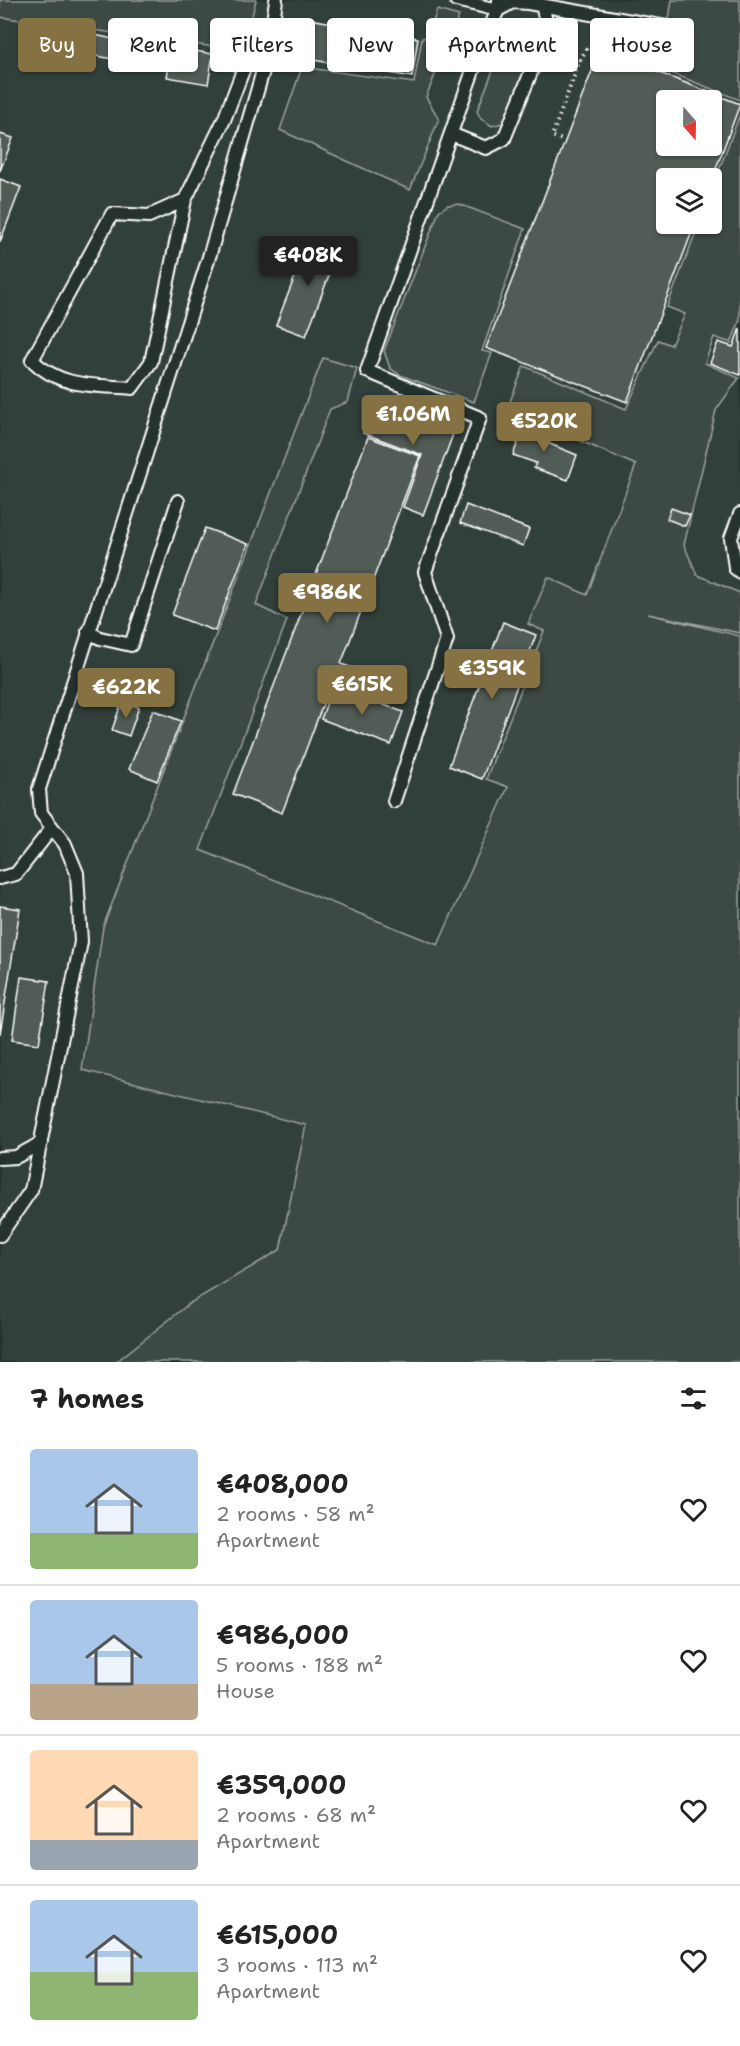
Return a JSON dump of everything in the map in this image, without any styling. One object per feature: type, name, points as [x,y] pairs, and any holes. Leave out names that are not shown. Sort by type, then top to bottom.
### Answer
[{"type":"lane","points":[[273,18],[276,0]]},
{"type":"lane","points":[[456,0],[499,5],[513,2],[542,5],[615,18]]},
{"type":"lane","points":[[394,801],[447,639],[424,572],[480,418],[367,371],[482,45],[499,5]]},
{"type":"lane","points":[[451,134],[486,148],[504,139],[548,30],[542,5]]},
{"type":"lane","points":[[185,200],[149,216],[112,214],[32,360],[44,372],[71,383],[132,388],[150,362],[185,200],[224,120],[242,72]]},
{"type":"lane","points":[[0,1235],[31,1190],[81,942],[76,873],[65,844],[41,813],[39,789],[209,257],[263,72]]},
{"type":"lane","points":[[88,633],[131,645],[178,501]]},
{"type":"lane","points":[[740,514],[731,538],[735,568],[740,572]]},
{"type":"lane","points":[[0,878],[16,874],[52,828]]},
{"type":"lane","points":[[0,1158],[16,1157],[41,1143]]},
{"type":"path","points":[[580,60],[588,45],[590,45]]},
{"type":"shaded area","points":[[0,0],[740,0],[740,636],[617,607],[437,1004],[82,1070],[306,1124],[271,1292],[234,1362],[0,1362]]},
{"type":"shaded area","points":[[0,0],[256,0],[251,18],[210,18],[210,46],[198,45],[198,18],[108,18],[108,32],[96,30],[96,18],[18,20],[0,17]]},
{"type":"shaded area","points":[[672,0],[740,0],[740,100],[722,93],[722,90],[715,90],[669,72],[694,72],[694,18],[669,18]]},
{"type":"shaded area","points":[[437,10],[459,16],[458,18],[434,18]]},
{"type":"shaded area","points":[[426,37],[426,72],[436,72],[426,97],[439,119],[410,190],[280,130],[300,72],[315,72],[315,69],[414,83],[422,38]]},
{"type":"shaded area","points":[[492,72],[524,72],[506,122],[492,126],[481,119],[477,111]]},
{"type":"shaded area","points":[[740,114],[740,320],[731,343],[714,337],[705,363],[739,378],[716,410],[684,545],[697,575],[740,593],[740,633],[648,614],[740,636],[740,1362],[116,1362],[190,1303],[280,1250],[306,1125],[82,1070],[103,927],[323,358],[357,368],[348,402],[330,409],[256,605],[287,620],[200,850],[438,945],[508,787],[486,779],[544,631],[528,624],[548,577],[587,595],[636,465],[507,409],[524,366],[626,409],[658,340],[671,345],[685,314],[667,307],[695,234],[722,234],[722,168],[720,168]]},
{"type":"shaded area","points":[[459,204],[525,229],[482,351],[492,353],[474,402],[400,375],[390,368],[384,351],[439,211],[448,205]]},
{"type":"building","points":[[315,20],[327,22],[327,62],[315,60]]},
{"type":"building","points":[[96,35],[108,38],[108,58],[96,56]]},
{"type":"building","points":[[414,37],[418,38],[414,64]]},
{"type":"building","points":[[198,51],[210,53],[208,84],[167,77],[168,72],[198,72]]},
{"type":"building","points":[[383,72],[413,72],[412,77]]},
{"type":"building","points":[[592,72],[657,72],[704,90],[656,90],[656,156],[721,156],[716,168],[656,168],[656,234],[691,234],[627,402],[486,348]]},
{"type":"building","points":[[722,97],[740,104],[722,152]]},
{"type":"building","points":[[0,134],[13,138],[0,171]]},
{"type":"building","points":[[0,179],[21,187],[0,242]]},
{"type":"building","points":[[310,238],[339,249],[306,336],[276,325]]},
{"type":"building","points":[[740,328],[740,375],[710,363],[718,342],[733,347]]},
{"type":"building","points":[[376,399],[455,429],[423,515],[403,507],[422,455],[363,433]]},
{"type":"building","points":[[527,419],[540,424],[535,438],[577,455],[568,480],[534,468],[536,463],[513,455]]},
{"type":"building","points":[[368,437],[420,456],[341,664],[364,672],[357,692],[331,683],[282,813],[233,794]]},
{"type":"building","points":[[466,505],[529,529],[523,546],[460,523]]},
{"type":"building","points":[[671,508],[690,515],[685,526],[667,519]]},
{"type":"building","points":[[205,528],[248,544],[215,631],[172,615]]},
{"type":"building","points":[[503,622],[536,635],[482,779],[449,766]]},
{"type":"building","points":[[333,686],[403,712],[391,745],[321,719]]},
{"type":"building","points":[[122,701],[139,707],[129,736],[112,730]]},
{"type":"building","points":[[153,710],[181,721],[157,781],[129,769]]},
{"type":"building","points":[[0,906],[20,909],[0,1034]]},
{"type":"building","points":[[21,977],[49,981],[39,1044],[12,1040]]}]
